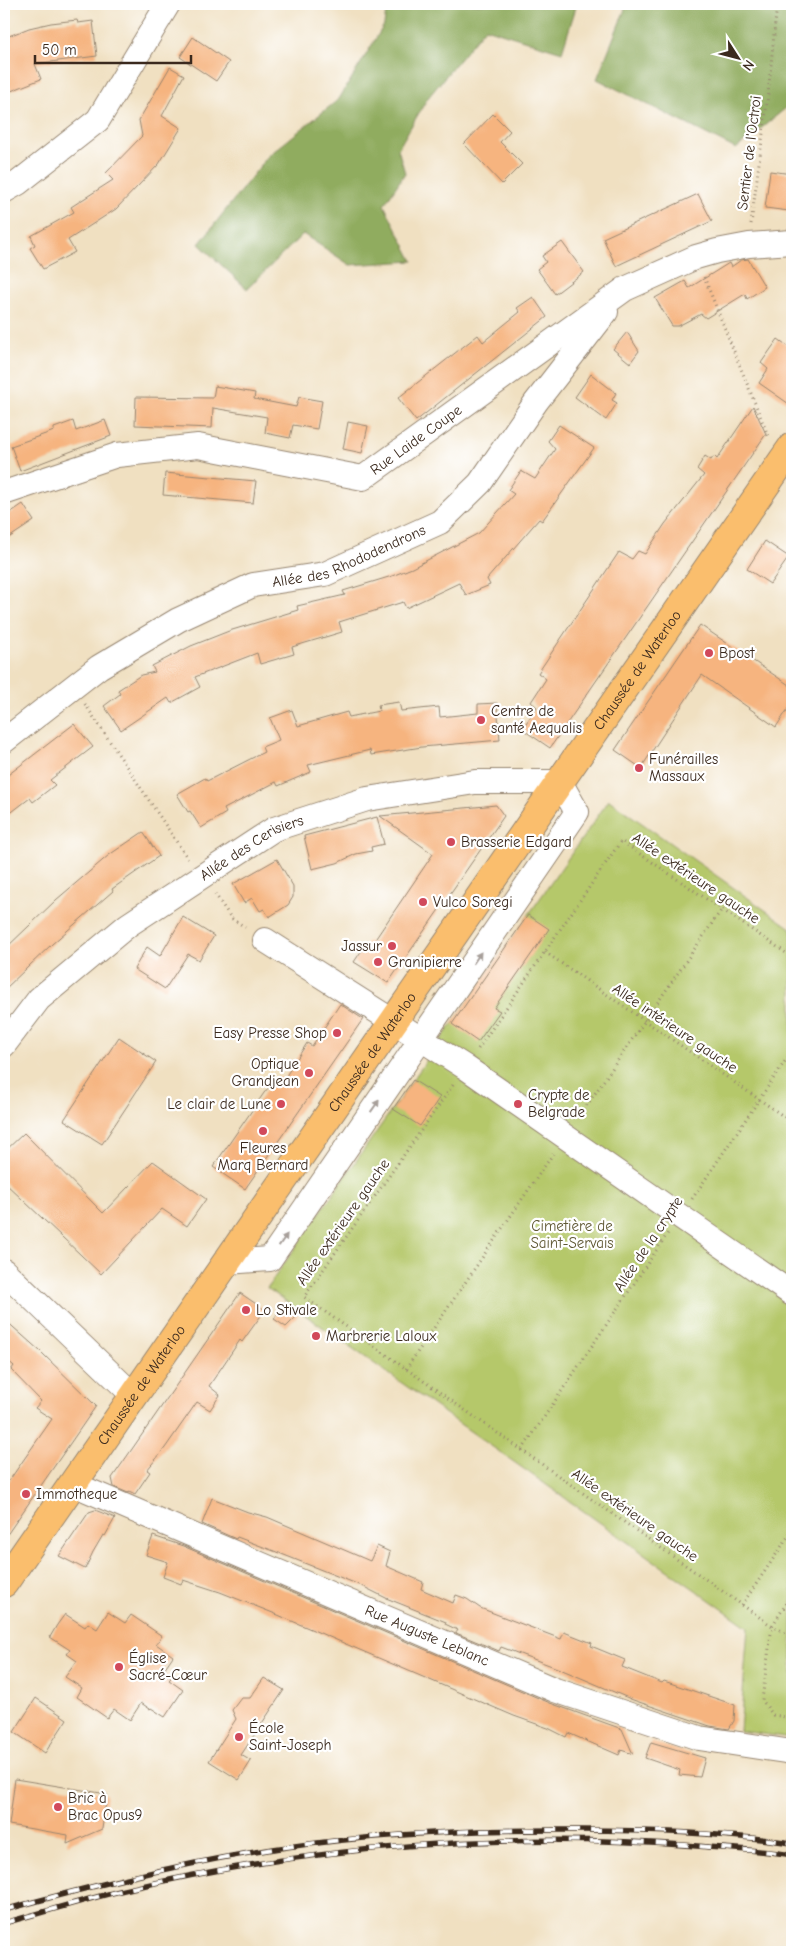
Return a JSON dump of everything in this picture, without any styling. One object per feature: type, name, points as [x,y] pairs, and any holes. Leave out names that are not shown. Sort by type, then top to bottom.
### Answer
[{"type":"main road","name":"Chaussée de Waterloo","points":[[4,1583],[786,456]]},
{"type":"street","points":[[4,191],[18,183],[98,120],[168,4]]},
{"type":"street","name":"Rue Laide Coupe","points":[[4,492],[117,455],[198,446],[363,478],[625,289],[696,257],[749,245],[792,242]]},
{"type":"street","name":"Allée des Rhododendrons","points":[[4,741],[99,667],[178,620],[253,585],[324,574],[440,522],[480,483],[536,402],[625,289]]},
{"type":"street","name":"Allée des Cerisiers","points":[[4,1045],[39,999],[128,924],[274,829],[367,799],[475,782],[560,782]]},
{"type":"street","points":[[227,1262],[270,1259],[577,812],[560,782]]},
{"type":"street","points":[[264,940],[465,1067],[792,1294]]},
{"type":"street","points":[[4,1271],[134,1396]]},
{"type":"street","name":"Rue Auguste Leblanc","points":[[73,1484],[555,1690],[698,1738],[792,1752]]},
{"type":"path","name":"Sentier de l'Octroi","points":[[749,245],[768,95],[777,4]]},
{"type":"path","points":[[696,257],[786,456]]},
{"type":"path","points":[[73,688],[231,918],[264,940]]},
{"type":"path","name":"Allée extérieure gauche","points":[[792,956],[622,841],[304,1297],[772,1626],[792,1636]]},
{"type":"path","name":"Allée intérieure gauche","points":[[544,952],[792,1122]]},
{"type":"path","name":"Allée de la crypte","points":[[522,1450],[792,1051]]},
{"type":"path","points":[[742,1605],[792,1530]]},
{"type":"path","points":[[792,1595],[772,1626],[762,1700],[773,1715],[792,1718]]},
{"type":"green space","points":[[387,4],[577,4],[562,52],[485,28],[427,99],[398,149],[405,173],[384,205],[413,261],[350,265],[303,234],[247,289],[199,244],[268,156],[339,99],[384,25]]},
{"type":"green space","points":[[618,4],[792,4],[792,103],[736,149],[597,79],[625,9]]},
{"type":"green space","name":"Cimetière de Saint-Servais","points":[[609,800],[792,929],[792,1738],[740,1731],[748,1627],[267,1288]]},
{"type":"building","points":[[77,20],[78,23],[93,21],[97,56],[35,64],[41,79],[11,91],[4,71],[4,38],[29,28]]},
{"type":"building","points":[[193,37],[229,62],[216,81],[180,57]]},
{"type":"building","points":[[170,67],[184,75],[162,116],[181,128],[159,164],[116,209],[68,240],[75,252],[43,269],[30,248],[35,245],[31,236],[74,212],[71,207],[113,180],[106,173],[142,136],[139,120]]},
{"type":"building","points":[[493,114],[510,131],[500,142],[522,164],[502,184],[464,144]]},
{"type":"building","points":[[770,171],[792,174],[789,211],[765,208]]},
{"type":"building","points":[[698,194],[712,221],[616,266],[603,238]]},
{"type":"building","points":[[562,242],[584,272],[555,294],[537,269],[546,262],[542,256]]},
{"type":"building","points":[[748,259],[765,287],[747,299],[745,294],[706,318],[701,314],[678,326],[672,326],[655,298],[685,281],[689,288],[729,263],[731,267],[741,260]]},
{"type":"building","points":[[533,297],[547,317],[416,421],[398,398],[478,335],[483,342],[520,312],[517,308]]},
{"type":"building","points":[[627,332],[639,351],[630,363],[613,349]]},
{"type":"building","points":[[778,339],[792,349],[792,406],[759,383],[768,369],[761,363]]},
{"type":"building","points":[[591,374],[616,393],[612,400],[617,403],[606,420],[575,397]]},
{"type":"building","points":[[215,386],[255,393],[254,399],[296,407],[299,397],[322,401],[317,429],[293,425],[290,438],[265,433],[267,417],[213,408],[212,428],[135,425],[136,397],[213,398]]},
{"type":"building","points":[[753,406],[766,434],[550,748],[522,729],[537,707],[531,702],[546,679],[538,673],[619,552],[632,559],[638,551],[645,554],[665,524],[704,475],[697,469],[705,456],[711,460],[714,456],[717,459]]},
{"type":"building","points":[[105,420],[111,436],[20,471],[11,446],[54,431],[54,428],[73,421],[76,431]]},
{"type":"building","points":[[348,422],[368,426],[362,453],[343,449]]},
{"type":"building","points":[[559,425],[594,448],[542,521],[539,519],[487,579],[490,585],[466,595],[459,583],[406,608],[403,602],[339,622],[342,632],[292,647],[294,654],[260,664],[257,653],[195,677],[200,687],[171,703],[168,698],[121,730],[104,706],[120,694],[118,690],[141,675],[155,672],[152,666],[191,646],[229,631],[298,610],[297,606],[345,595],[343,591],[412,568],[479,533],[514,494],[508,490],[521,471],[535,479],[555,449],[548,441]]},
{"type":"building","points":[[165,473],[256,481],[253,503],[163,495]]},
{"type":"building","points":[[23,504],[34,521],[4,541],[4,517]]},
{"type":"building","points":[[765,541],[789,557],[770,584],[747,569]]},
{"type":"building","points":[[700,625],[792,687],[792,703],[776,727],[702,675],[641,768],[615,750]]},
{"type":"building","points":[[399,702],[401,711],[439,707],[440,717],[478,713],[478,704],[497,703],[500,740],[422,747],[371,755],[370,750],[308,765],[311,772],[278,786],[276,782],[224,809],[226,813],[201,828],[177,794],[205,778],[207,781],[264,752],[262,747],[279,740],[270,718],[292,710],[298,726],[347,712],[349,717],[379,711],[378,705]]},
{"type":"building","points":[[74,724],[93,747],[50,780],[55,785],[33,802],[30,798],[4,818],[4,778]]},
{"type":"building","points":[[496,805],[504,816],[388,983],[354,962],[368,941],[372,944],[433,854],[380,816]]},
{"type":"building","points":[[377,817],[384,844],[371,847],[372,851],[356,854],[337,863],[312,869],[304,836]]},
{"type":"building","points":[[143,832],[159,856],[112,889],[113,891],[52,944],[4,990],[4,950],[56,900],[109,855]]},
{"type":"building","points":[[277,859],[293,886],[293,897],[288,905],[269,917],[264,909],[260,911],[252,898],[244,903],[233,884]]},
{"type":"building","points":[[528,915],[549,929],[494,1008],[500,1011],[478,1042],[452,1024]]},
{"type":"building","points":[[183,917],[214,936],[199,960],[188,954],[165,989],[134,969],[147,947],[160,956]]},
{"type":"building","points":[[340,1004],[363,1019],[245,1189],[213,1167],[264,1093],[278,1076],[284,1079],[307,1043],[312,1046]]},
{"type":"building","points":[[119,1037],[156,1062],[102,1144],[64,1120]]},
{"type":"building","points":[[413,1080],[440,1097],[420,1126],[393,1109]]},
{"type":"building","points":[[24,1133],[103,1213],[153,1161],[206,1199],[187,1226],[162,1209],[101,1274],[4,1182],[4,1152]]},
{"type":"building","points":[[240,1293],[265,1310],[242,1342],[240,1340],[209,1386],[220,1395],[210,1410],[197,1402],[147,1470],[150,1472],[135,1494],[114,1487],[112,1478]]},
{"type":"building","points":[[283,1305],[298,1315],[286,1327],[274,1319]]},
{"type":"building","points":[[4,1319],[96,1406],[4,1539],[4,1488],[52,1419],[35,1408],[41,1401],[11,1370],[14,1366],[4,1357]]},
{"type":"building","points":[[212,1498],[267,1517],[370,1561],[377,1546],[390,1552],[386,1566],[423,1582],[421,1589],[453,1603],[456,1595],[467,1599],[480,1608],[561,1639],[564,1632],[592,1643],[591,1646],[625,1660],[622,1667],[662,1683],[664,1681],[735,1705],[734,1721],[729,1729],[710,1726],[633,1700],[560,1669],[501,1647],[499,1651],[456,1633],[458,1630],[445,1624],[446,1622],[386,1598],[362,1586],[237,1537],[236,1539],[202,1524]]},
{"type":"building","points":[[95,1510],[115,1518],[93,1552],[85,1569],[59,1556],[89,1512]]},
{"type":"building","points":[[153,1536],[183,1546],[550,1703],[622,1729],[633,1754],[621,1750],[619,1755],[568,1733],[566,1737],[278,1615],[220,1592],[183,1580],[181,1584],[163,1577],[168,1562],[146,1555]]},
{"type":"building","name":"Église Sacré-Cœur","points":[[108,1612],[125,1623],[131,1615],[162,1636],[156,1644],[173,1656],[162,1672],[171,1678],[169,1680],[183,1690],[165,1717],[141,1703],[130,1720],[114,1709],[107,1718],[77,1697],[82,1688],[65,1677],[77,1661],[67,1654],[70,1650],[50,1637],[57,1625],[65,1614],[85,1627],[88,1623],[97,1629]]},
{"type":"building","name":"École Saint-Joseph","points":[[264,1678],[284,1690],[241,1755],[251,1761],[239,1780],[209,1761],[236,1719],[232,1710],[241,1698],[250,1698]]},
{"type":"building","points":[[36,1698],[67,1719],[45,1753],[14,1732]]},
{"type":"building","points":[[651,1742],[705,1758],[700,1777],[679,1775],[680,1770],[645,1758]]},
{"type":"building","name":"Bric à Brac Opus9","points":[[15,1779],[107,1794],[102,1829],[67,1844],[68,1835],[9,1825]]},
{"type":"railway","points":[[4,1910],[126,1878],[187,1865],[290,1847],[373,1837],[498,1830],[607,1830],[713,1834],[792,1843]]},
{"type":"railway","points":[[4,1923],[124,1890],[194,1875],[265,1862],[409,1846],[553,1840],[697,1846],[792,1855]]},
{"type":"place","name":"Bpost","points":[[709,653]]},
{"type":"place","name":"Centre de santé Aequalis","points":[[481,720]]},
{"type":"place","name":"Funérailles Massaux","points":[[639,768]]},
{"type":"place","name":"Brasserie Edgard","points":[[451,842]]},
{"type":"place","name":"Vulco Soregi","points":[[423,902]]},
{"type":"place","name":"Jassur","points":[[392,946]]},
{"type":"place","name":"Granipierre","points":[[378,962]]},
{"type":"place","name":"Easy Presse Shop","points":[[337,1033]]},
{"type":"place","name":"Optique Grandjean","points":[[309,1073]]},
{"type":"place","name":"Le clair de Lune","points":[[281,1104]]},
{"type":"place","name":"Crypte de Belgrade","points":[[518,1104]]},
{"type":"place","name":"Fleures Marq Bernard","points":[[263,1131]]},
{"type":"place","name":"Lo Stivale","points":[[246,1310]]},
{"type":"place","name":"Marbrerie Laloux","points":[[316,1336]]},
{"type":"place","name":"Immotheque","points":[[26,1494]]},
{"type":"place","name":"Église Sacré-Cœur","points":[[119,1667]]},
{"type":"place","name":"École Saint-Joseph","points":[[239,1737]]},
{"type":"place","name":"Bric à Brac Opus9","points":[[58,1807]]}]
